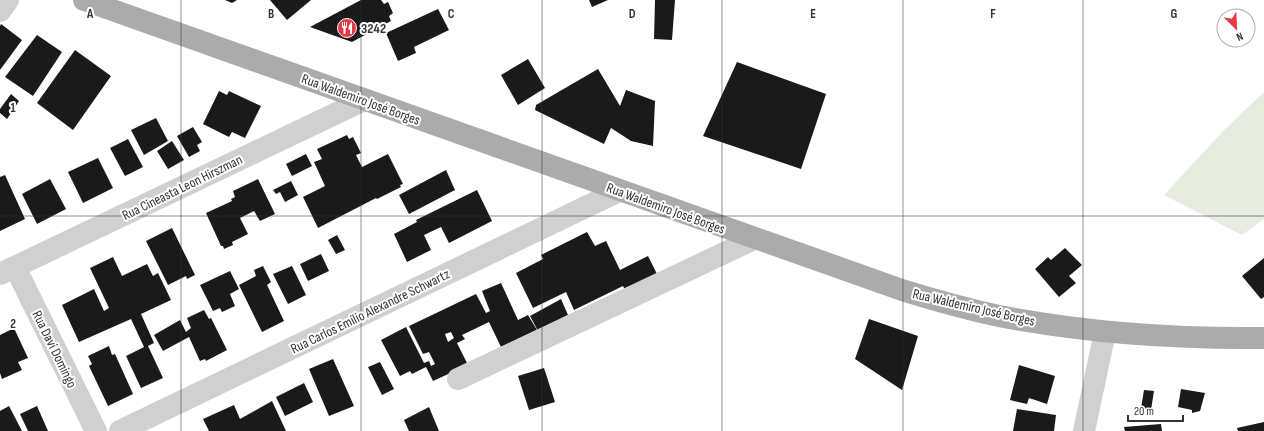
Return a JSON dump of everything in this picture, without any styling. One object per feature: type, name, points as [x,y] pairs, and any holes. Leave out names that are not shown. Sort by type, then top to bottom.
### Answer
[{"type":"main road","name":"Rua Waldemiro José Borges","points":[[84,0],[754,239],[902,290],[998,316],[1105,332],[1178,338],[1264,338]]},
{"type":"street","points":[[0,11],[8,0]]},
{"type":"street","name":"Rua Cineasta Leon Hirszman","points":[[8,270],[364,100]]},
{"type":"street","name":"Rua Carlos Emílio Alexandre Schwartz","points":[[120,431],[619,191]]},
{"type":"street","points":[[458,379],[754,239]]},
{"type":"street","name":"Rua Davi Domingo","points":[[8,270],[96,431]]},
{"type":"street","points":[[1084,431],[1105,332]]},
{"type":"shaded area","points":[[1264,92],[1264,219],[1242,235],[1164,195],[1224,130]]},
{"type":"building","points":[[225,0],[237,0],[232,3]]},
{"type":"building","points":[[270,0],[311,0],[287,20]]},
{"type":"building","points":[[361,0],[381,0],[384,4],[388,2],[393,13],[389,16],[391,21],[352,42],[310,27]]},
{"type":"building","points":[[589,0],[608,0],[592,7]]},
{"type":"building","points":[[655,0],[675,0],[672,40],[654,39]]},
{"type":"building","points":[[438,9],[449,30],[414,47],[416,53],[398,61],[386,33]]},
{"type":"building","points":[[1,24],[22,40],[0,70],[0,26]]},
{"type":"building","points":[[37,35],[62,52],[33,96],[5,77]]},
{"type":"building","points":[[75,50],[111,76],[73,130],[37,103]]},
{"type":"building","points":[[528,59],[545,88],[518,105],[501,75]]},
{"type":"building","points":[[737,62],[826,94],[801,169],[703,136]]},
{"type":"building","points":[[598,69],[620,106],[626,90],[655,101],[653,146],[631,141],[611,128],[604,144],[535,110],[536,105]]},
{"type":"building","points":[[219,91],[227,95],[229,91],[261,106],[245,138],[232,132],[229,137],[203,124]]},
{"type":"building","points":[[11,94],[19,101],[7,119],[0,113],[0,109]]},
{"type":"building","points":[[156,118],[168,141],[144,155],[131,130]]},
{"type":"building","points":[[193,127],[202,142],[197,145],[200,151],[189,157],[177,136]]},
{"type":"building","points":[[347,135],[349,139],[353,137],[361,153],[356,155],[362,167],[388,154],[403,184],[400,185],[401,187],[377,199],[376,198],[318,228],[303,197],[325,186],[314,162],[322,159],[317,149]]},
{"type":"building","points":[[128,139],[143,167],[125,176],[110,148]]},
{"type":"building","points":[[172,141],[184,160],[168,169],[157,151]]},
{"type":"building","points":[[306,154],[312,166],[292,176],[286,164]]},
{"type":"building","points":[[98,158],[113,188],[83,203],[68,172]]},
{"type":"building","points":[[446,170],[455,190],[409,214],[399,195]]},
{"type":"building","points":[[5,175],[25,219],[0,231],[0,177]]},
{"type":"building","points":[[50,179],[66,209],[37,224],[22,194]]},
{"type":"building","points":[[258,179],[275,214],[260,221],[254,211],[240,218],[248,234],[232,242],[233,245],[224,249],[223,246],[221,246],[206,213],[232,201],[231,199],[235,197],[233,191]]},
{"type":"building","points":[[291,181],[298,195],[285,202],[280,192],[276,194],[273,190]]},
{"type":"building","points":[[477,190],[492,221],[449,243],[441,227],[424,235],[431,250],[407,262],[394,234],[417,222],[416,220]]},
{"type":"building","points":[[172,228],[195,275],[187,279],[186,276],[168,285],[146,241]]},
{"type":"building","points":[[587,232],[595,246],[606,241],[620,270],[648,256],[658,276],[625,290],[623,286],[574,310],[566,292],[533,308],[516,273],[543,259],[541,255]]},
{"type":"building","points":[[337,235],[345,250],[336,254],[328,240]]},
{"type":"building","points":[[1065,248],[1082,265],[1069,276],[1076,283],[1059,297],[1035,269],[1048,257],[1051,260]]},
{"type":"building","points":[[321,254],[329,271],[308,281],[300,264]]},
{"type":"building","points":[[113,257],[122,276],[147,264],[153,276],[158,273],[171,300],[141,314],[154,343],[148,346],[163,378],[141,388],[126,356],[144,347],[131,319],[79,342],[62,305],[94,289],[104,311],[109,308],[90,268]]},
{"type":"building","points":[[1264,258],[1264,297],[1261,299],[1242,276]]},
{"type":"building","points":[[263,266],[271,282],[267,285],[284,321],[262,332],[239,285],[256,276],[254,270]]},
{"type":"building","points":[[292,266],[306,295],[288,304],[273,274]]},
{"type":"building","points":[[230,271],[239,289],[230,294],[235,306],[222,312],[220,308],[213,311],[200,285]]},
{"type":"building","points":[[501,283],[518,320],[528,315],[537,330],[501,347],[489,322],[462,335],[465,339],[457,343],[468,365],[433,381],[426,367],[412,374],[410,371],[400,376],[381,340],[406,327],[424,363],[429,361],[431,366],[435,364],[429,352],[423,354],[409,326],[476,294],[486,313],[490,311],[482,291]],"holes":[[[451,332],[454,338],[448,342],[445,334]]]},
{"type":"building","points":[[561,299],[568,315],[538,331],[530,316]]},
{"type":"building","points":[[204,310],[209,319],[211,318],[227,350],[206,361],[205,359],[200,361],[189,337],[163,351],[154,335],[180,320],[186,332],[191,328],[187,318]]},
{"type":"building","points":[[869,319],[918,336],[902,390],[855,359]]},
{"type":"building","points":[[14,328],[28,358],[18,362],[22,370],[2,379],[0,373],[0,335]]},
{"type":"building","points":[[109,346],[112,355],[115,354],[133,394],[108,406],[89,366],[92,364],[88,356]]},
{"type":"building","points":[[333,359],[354,406],[329,416],[309,369]]},
{"type":"building","points":[[380,362],[394,389],[382,395],[368,367]]},
{"type":"building","points":[[1019,365],[1055,376],[1047,404],[1029,398],[1027,404],[1010,400]]},
{"type":"building","points":[[544,368],[555,402],[529,410],[518,376]]},
{"type":"building","points":[[304,383],[313,402],[285,416],[276,397]]},
{"type":"building","points":[[1181,389],[1205,393],[1200,411],[1192,413],[1192,410],[1178,407]]},
{"type":"building","points":[[1144,390],[1154,391],[1151,410],[1141,408]]},
{"type":"building","points":[[272,401],[286,431],[209,431],[203,419],[234,405],[240,419]]},
{"type":"building","points":[[9,406],[22,431],[0,431],[0,411]]},
{"type":"building","points":[[37,406],[48,431],[28,431],[20,414]]},
{"type":"building","points":[[429,407],[439,431],[409,431],[404,420]]},
{"type":"building","points":[[1017,409],[1056,415],[1054,431],[1013,431]]},
{"type":"building","points":[[1264,422],[1264,431],[1238,431],[1237,428]]},
{"type":"building","points":[[1161,424],[1162,431],[1125,431],[1124,427]]},
{"type":"place","name":"3242","points":[[347,28]]}]
